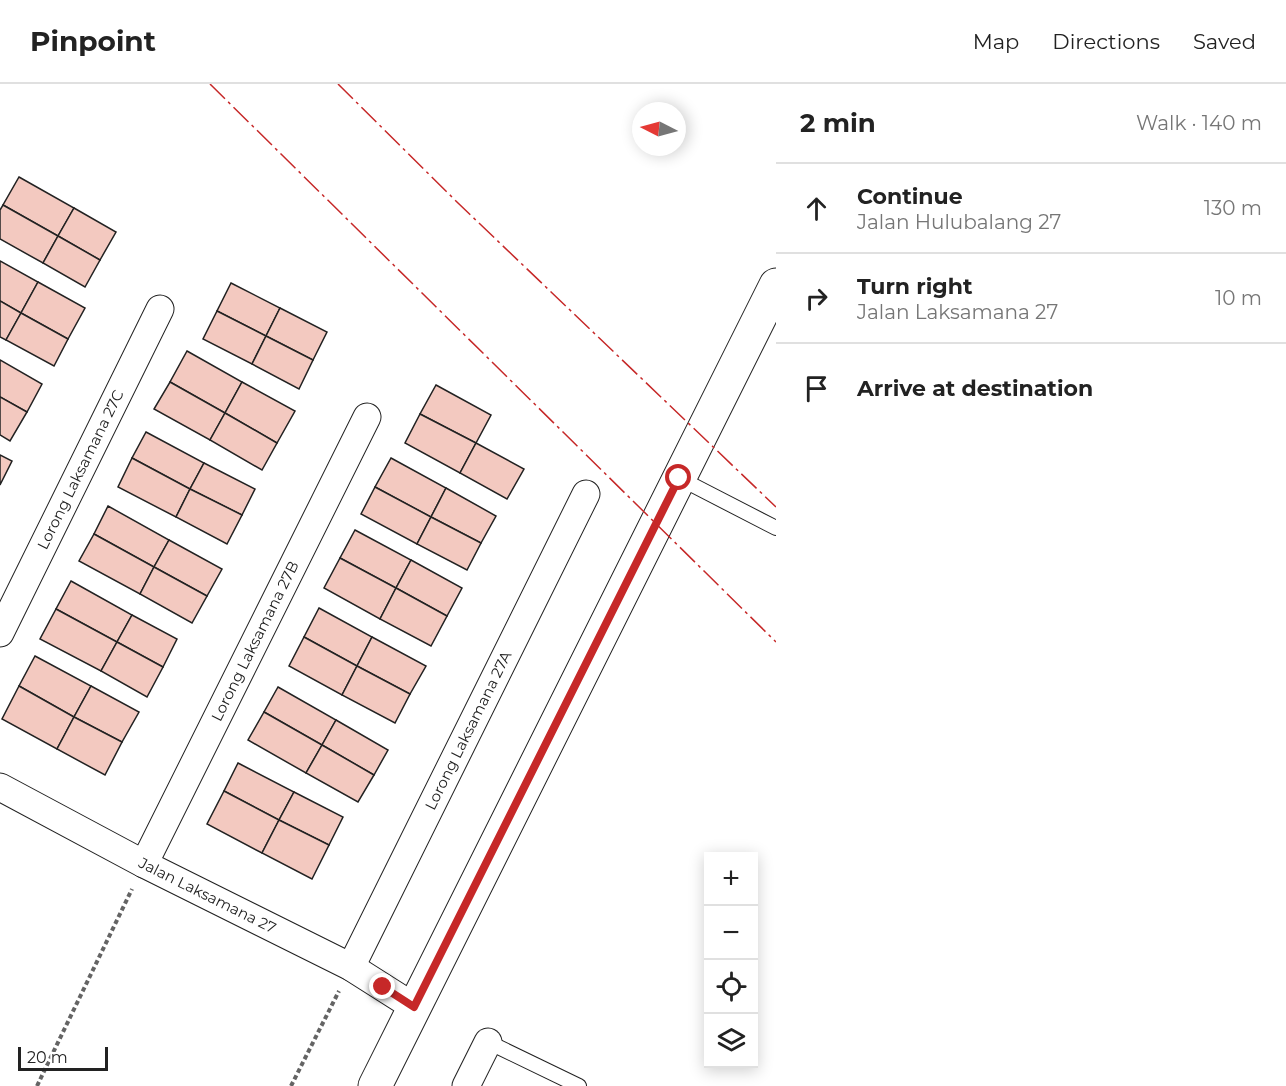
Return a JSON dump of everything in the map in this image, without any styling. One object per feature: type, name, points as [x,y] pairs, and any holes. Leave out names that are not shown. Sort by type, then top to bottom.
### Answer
[{"type":"street","points":[[375,1086],[776,285]]},
{"type":"street","name":"Lorong Laksamana 27C","points":[[0,633],[160,309]]},
{"type":"street","name":"Lorong Laksamana 27B","points":[[144,864],[367,417]]},
{"type":"street","name":"Lorong Laksamana 27A","points":[[351,967],[586,494]]},
{"type":"street","name":"Jalan Laksamana 27","points":[[0,787],[144,864],[351,967],[414,1007]]},
{"type":"street","points":[[466,1086],[488,1042]]},
{"type":"lane","points":[[679,478],[776,528]]},
{"type":"lane","points":[[488,1042],[579,1086]]},
{"type":"path","points":[[37,1086],[144,864]]},
{"type":"path","points":[[291,1086],[351,967]]},
{"type":"building","points":[[19,177],[74,208],[58,236],[3,205]]},
{"type":"building","points":[[3,205],[58,236],[43,263],[0,239],[0,210]]},
{"type":"building","points":[[74,208],[116,232],[100,260],[58,236]]},
{"type":"building","points":[[58,236],[100,260],[85,287],[43,263]]},
{"type":"building","points":[[0,261],[38,282],[21,313],[0,301]]},
{"type":"building","points":[[38,282],[85,308],[68,339],[21,313]]},
{"type":"building","points":[[231,283],[280,308],[266,336],[217,311]]},
{"type":"building","points":[[0,301],[21,313],[6,340],[0,337]]},
{"type":"building","points":[[280,308],[327,332],[313,360],[266,336]]},
{"type":"building","points":[[217,311],[266,336],[252,364],[203,339]]},
{"type":"building","points":[[21,313],[68,339],[54,366],[6,340]]},
{"type":"building","points":[[266,336],[313,360],[299,389],[252,364]]},
{"type":"building","points":[[187,351],[242,382],[225,413],[170,382]]},
{"type":"building","points":[[0,360],[42,384],[27,412],[0,397]]},
{"type":"building","points":[[170,382],[225,413],[210,440],[154,409]]},
{"type":"building","points":[[242,382],[295,411],[277,443],[225,413]]},
{"type":"building","points":[[436,385],[491,415],[476,443],[420,414]]},
{"type":"building","points":[[0,397],[27,412],[10,441],[0,435]]},
{"type":"building","points":[[225,413],[277,443],[262,470],[210,440]]},
{"type":"building","points":[[420,414],[476,443],[460,473],[405,443]]},
{"type":"building","points":[[146,432],[204,463],[190,489],[132,458]]},
{"type":"building","points":[[476,443],[524,469],[507,499],[460,473]]},
{"type":"building","points":[[0,455],[12,461],[0,485]]},
{"type":"building","points":[[132,458],[190,489],[176,517],[118,487]]},
{"type":"building","points":[[391,458],[446,488],[431,517],[375,487]]},
{"type":"building","points":[[204,463],[255,489],[242,515],[190,489]]},
{"type":"building","points":[[375,487],[431,517],[417,544],[361,514]]},
{"type":"building","points":[[446,488],[496,516],[481,543],[431,517]]},
{"type":"building","points":[[190,489],[242,515],[227,544],[176,517]]},
{"type":"building","points":[[108,506],[169,540],[154,567],[94,534]]},
{"type":"building","points":[[431,517],[481,543],[467,570],[417,544]]},
{"type":"building","points":[[355,530],[411,560],[396,588],[340,558]]},
{"type":"building","points":[[94,534],[154,567],[140,594],[79,561]]},
{"type":"building","points":[[169,540],[222,569],[207,596],[154,567]]},
{"type":"building","points":[[340,558],[396,588],[380,619],[324,588]]},
{"type":"building","points":[[411,560],[462,588],[447,616],[396,588]]},
{"type":"building","points":[[154,567],[207,596],[192,623],[140,594]]},
{"type":"building","points":[[71,581],[132,615],[117,642],[56,609]]},
{"type":"building","points":[[396,588],[447,616],[431,646],[380,619]]},
{"type":"building","points":[[319,608],[372,637],[357,666],[304,637]]},
{"type":"building","points":[[56,609],[117,642],[101,671],[40,639]]},
{"type":"building","points":[[132,615],[177,639],[163,667],[117,642]]},
{"type":"building","points":[[304,637],[357,666],[342,695],[289,666]]},
{"type":"building","points":[[372,637],[426,666],[410,694],[357,666]]},
{"type":"building","points":[[117,642],[163,667],[147,697],[101,671]]},
{"type":"building","points":[[35,656],[91,686],[74,717],[19,686]]},
{"type":"building","points":[[357,666],[410,694],[395,723],[342,695]]},
{"type":"building","points":[[19,686],[74,717],[57,749],[2,719]]},
{"type":"building","points":[[91,686],[139,712],[122,742],[74,717]]},
{"type":"building","points":[[278,687],[336,720],[322,745],[264,712]]},
{"type":"building","points":[[264,712],[322,745],[306,773],[248,740]]},
{"type":"building","points":[[74,717],[122,742],[105,775],[57,749]]},
{"type":"building","points":[[336,720],[388,750],[374,775],[322,745]]},
{"type":"building","points":[[322,745],[374,775],[358,802],[306,773]]},
{"type":"building","points":[[238,763],[294,792],[279,820],[224,791]]},
{"type":"building","points":[[224,791],[279,820],[262,853],[207,824]]},
{"type":"building","points":[[294,792],[343,817],[329,845],[279,820]]},
{"type":"building","points":[[279,820],[329,845],[312,879],[262,853]]},
{"type":"power","points":[[210,84],[776,642]]},
{"type":"power","points":[[338,84],[458,203],[776,507]]},
{"type":"route","points":[[383,987],[414,1007],[679,478]]}]
